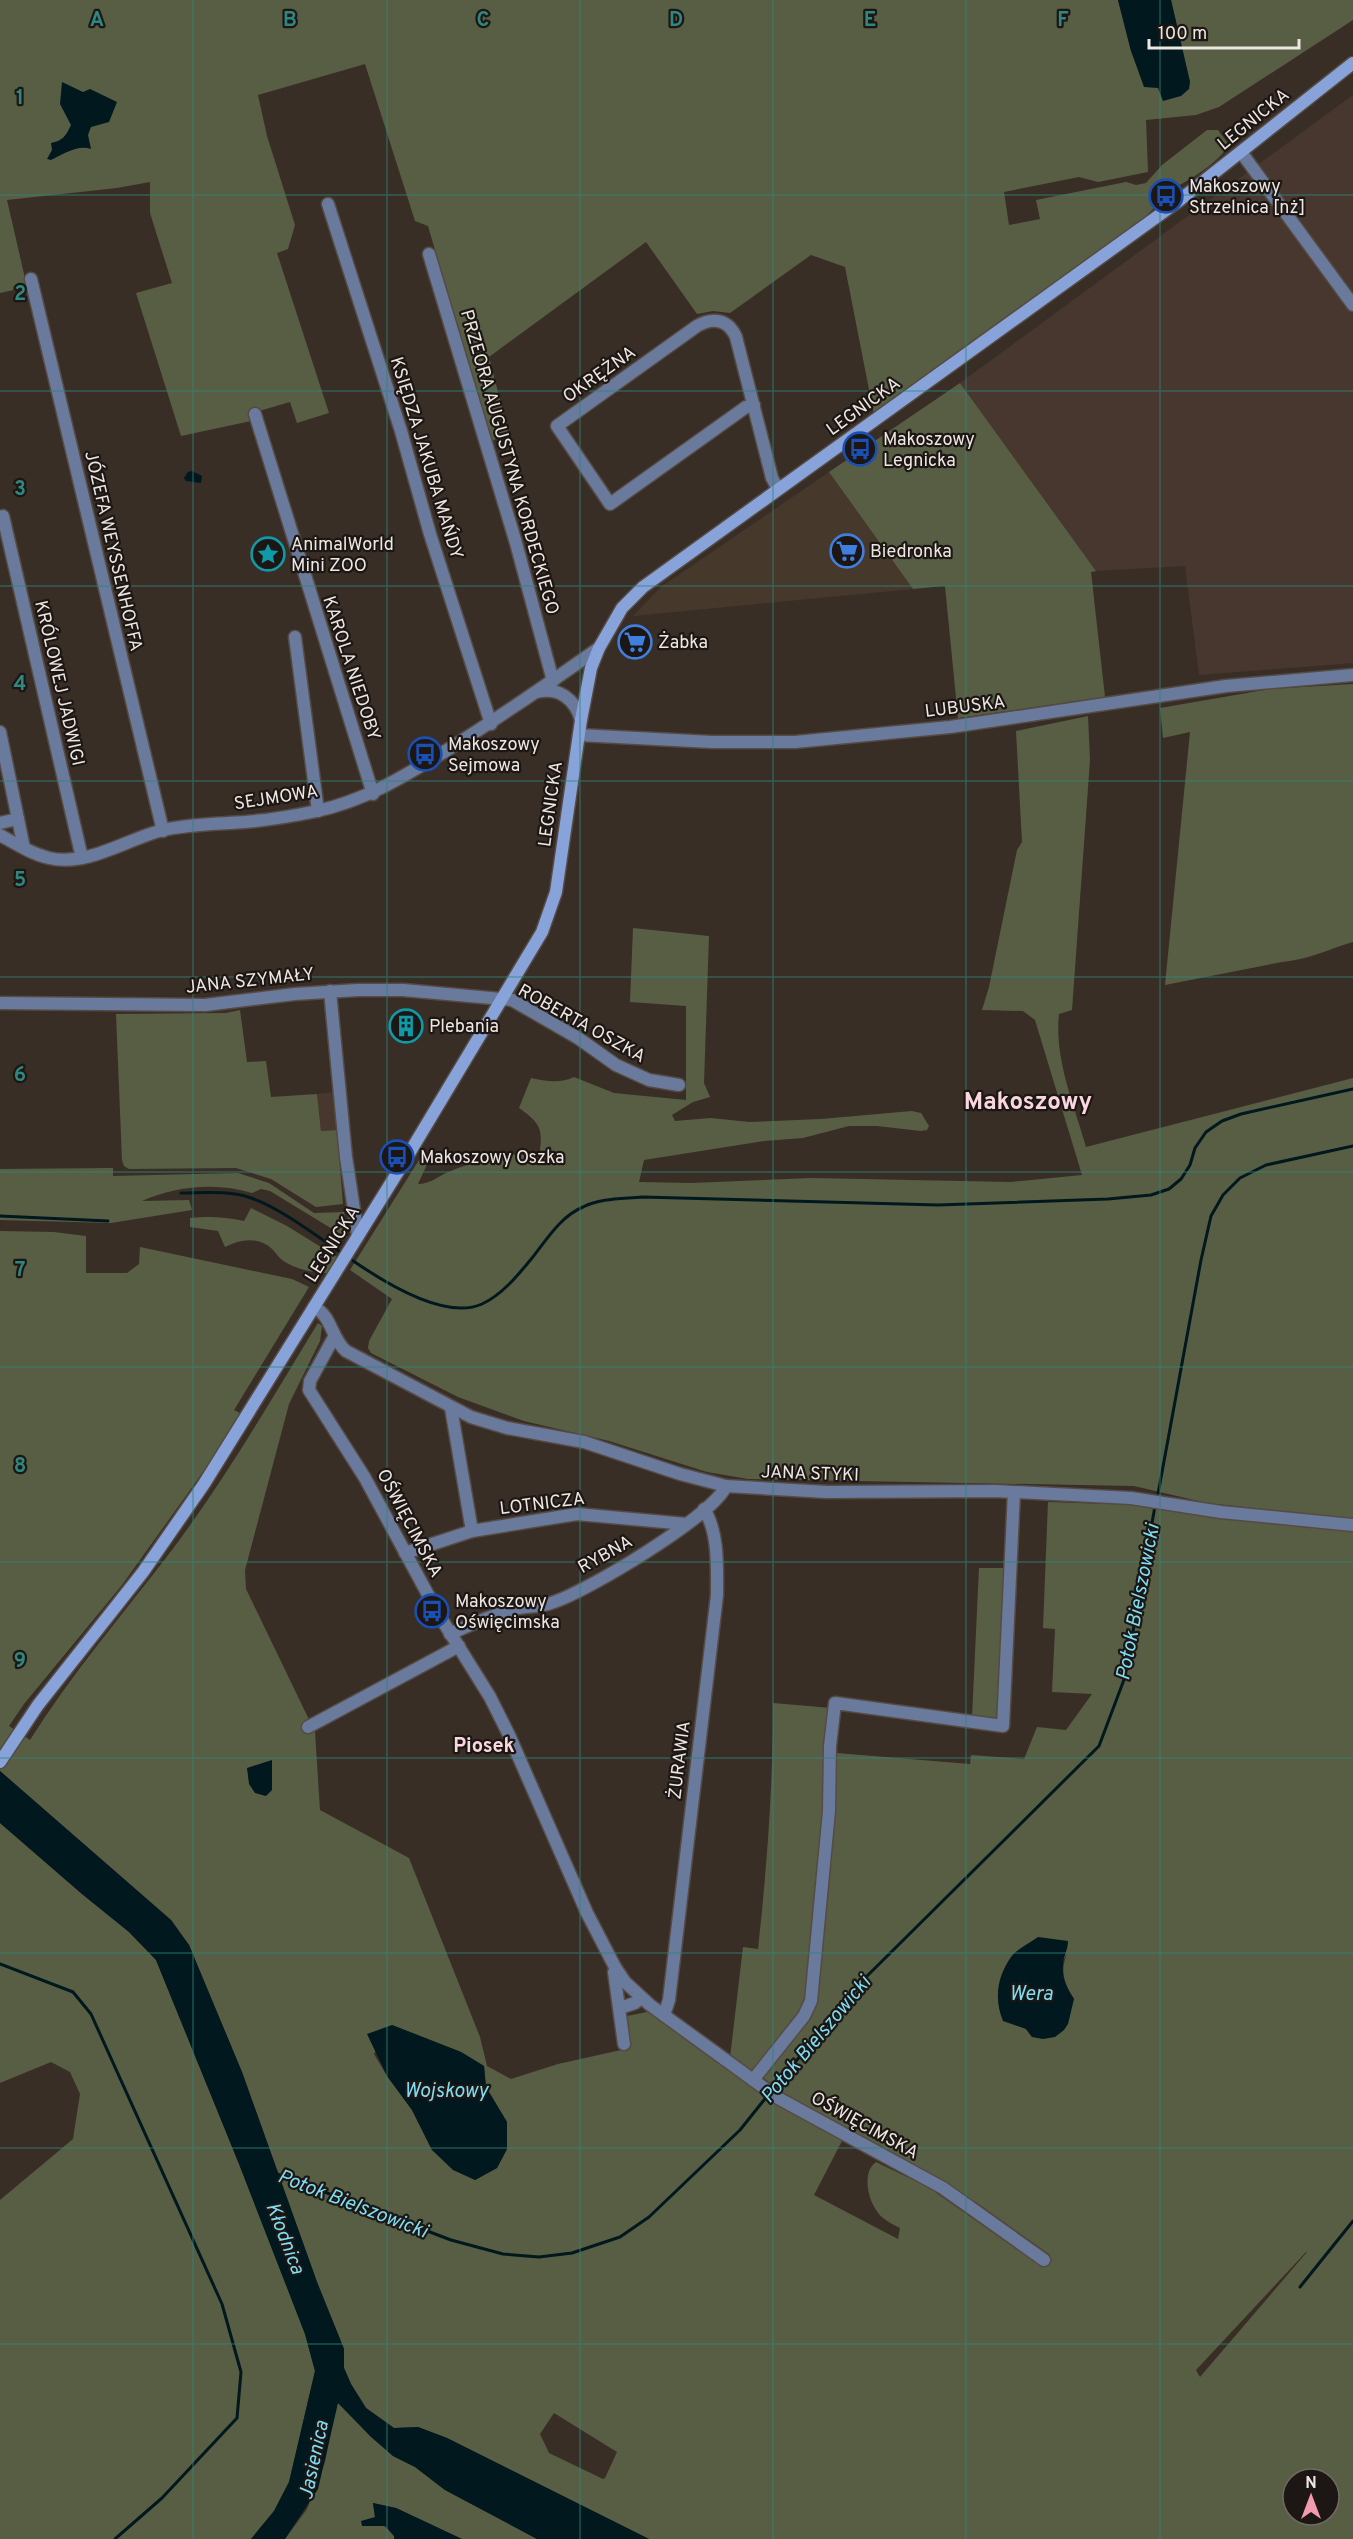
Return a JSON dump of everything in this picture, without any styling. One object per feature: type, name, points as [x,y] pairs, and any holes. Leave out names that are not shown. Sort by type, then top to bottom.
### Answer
[{"type":"main road","name":"LEGNICKA","points":[[0,1762],[22,1728],[173,1530],[250,1413],[503,1000],[542,932],[553,906],[586,686],[599,648],[622,608],[637,592],[1134,233],[1353,63]]},
{"type":"street","points":[[1241,152],[1353,305]]},
{"type":"street","name":"KSIĘDZA JAKUBA MAŃDY","points":[[328,204],[491,724]]},
{"type":"street","name":"PRZEORA AUGUSTYNA KORDECKIEGO","points":[[429,254],[516,543],[553,681]]},
{"type":"street","name":"JÓZEFA WEYSSENHOFFA","points":[[31,279],[163,831]]},
{"type":"street","name":"OKRĘŻNA","points":[[754,405],[746,407],[610,504],[557,426],[697,326],[714,320],[728,324],[732,328],[754,405],[772,478],[778,489]]},
{"type":"street","name":"KAROLA NIEDOBY","points":[[255,414],[373,794]]},
{"type":"street","name":"KRÓLOWEJ JADWIGI","points":[[3,516],[82,858]]},
{"type":"street","points":[[295,637],[318,811]]},
{"type":"street","name":"SEJMOWA","points":[[0,835],[50,858],[82,858],[163,831],[195,825],[267,819],[318,811],[373,794],[491,724],[599,648]]},
{"type":"street","name":"LUBUSKA","points":[[579,735],[712,742],[795,742],[950,727],[1217,687],[1353,675]]},
{"type":"street","points":[[537,692],[546,690],[562,694],[573,703],[581,720]]},
{"type":"street","points":[[0,732],[24,848]]},
{"type":"street","points":[[0,823],[18,819]]},
{"type":"street","name":"JANA SZYMAŁY","points":[[0,1003],[205,1005],[330,991],[404,990],[503,1000]]},
{"type":"street","points":[[330,991],[356,1239]]},
{"type":"street","name":"ROBERTA OSZKA","points":[[503,1000],[512,1000],[578,1038],[616,1065],[649,1080],[679,1085]]},
{"type":"street","name":"JANA STYKI","points":[[314,1307],[324,1313],[334,1337],[352,1355],[471,1418],[584,1442],[680,1474],[726,1486],[827,1492],[1014,1492],[1131,1498],[1221,1512],[1353,1525]]},
{"type":"street","name":"OŚWIĘCIMSKA","points":[[334,1337],[310,1381],[309,1390],[356,1462],[450,1634],[490,1697],[509,1735],[579,1896],[620,1975],[641,1998],[778,2098],[943,2188],[1044,2260]]},
{"type":"street","points":[[452,1408],[472,1531]]},
{"type":"street","name":"RYBNA","points":[[450,1634],[509,1611],[556,1601],[642,1555],[686,1524],[720,1496],[726,1486]]},
{"type":"street","points":[[753,2080],[804,2016],[811,2001],[829,1811],[830,1752],[835,1703],[1003,1726],[1014,1492]]},
{"type":"street","name":"ŻURAWIA","points":[[664,2015],[669,2000],[716,1601],[716,1555],[710,1521],[704,1509]]},
{"type":"street","name":"LOTNICZA","points":[[405,1553],[472,1531],[583,1514],[686,1524]]},
{"type":"street","points":[[308,1727],[459,1646]]},
{"type":"street","name":"OŚWIĘCIMSKA","points":[[609,1956],[615,1975],[624,2044]]},
{"type":"street","points":[[620,2008],[635,2003],[641,1998]]},
{"type":"shaded area","points":[[1353,95],[1353,663],[1199,675],[1185,566],[1096,571],[960,383]]},
{"type":"shaded area","points":[[829,472],[913,589],[633,616],[661,587]]},
{"type":"shaded area","points":[[334,1092],[337,1130],[321,1131],[317,1094]]},
{"type":"green space","points":[[0,0],[1118,0],[1131,51],[1190,82],[1171,0],[1353,0],[1353,20],[1219,107],[1196,115],[1146,120],[1148,172],[1098,182],[1079,177],[1004,192],[1009,225],[1040,219],[1036,200],[1126,182],[1136,185],[1146,183],[1162,165],[1207,130],[1218,130],[1229,145],[1206,169],[1157,200],[1159,203],[1140,222],[874,415],[845,267],[811,255],[730,313],[713,311],[697,314],[646,242],[489,357],[508,431],[491,442],[428,226],[415,221],[365,64],[258,95],[267,136],[295,225],[288,249],[277,253],[329,413],[297,423],[290,402],[249,414],[251,421],[181,436],[136,293],[172,283],[150,213],[150,182],[117,188],[7,200],[27,287],[0,293]]},
{"type":"green space","points":[[960,383],[1096,571],[1091,572],[1105,697],[958,718],[945,586],[913,589],[829,472]]},
{"type":"green space","points":[[1353,684],[1353,942],[1300,959],[1165,985],[1190,732],[1163,738],[1160,708],[1270,689]]},
{"type":"green space","points":[[1088,716],[1090,760],[1072,1010],[1059,1014],[1058,1031],[1062,1065],[1086,1147],[1353,1078],[1353,1519],[1207,1503],[1134,1486],[748,1479],[707,1472],[609,1441],[524,1421],[458,1397],[371,1353],[368,1348],[369,1341],[392,1299],[350,1270],[424,1152],[430,1158],[418,1184],[430,1182],[448,1172],[492,1157],[526,1155],[539,1157],[541,1140],[539,1128],[519,1108],[531,1078],[558,1081],[574,1077],[614,1093],[686,1100],[686,1006],[630,1002],[633,928],[709,936],[704,1083],[710,1097],[693,1102],[672,1115],[675,1121],[711,1118],[749,1122],[821,1119],[912,1111],[921,1113],[929,1126],[927,1130],[921,1131],[877,1126],[849,1126],[803,1138],[764,1141],[644,1160],[639,1182],[691,1183],[811,1178],[1011,1182],[1082,1175],[1035,1020],[1023,1011],[982,1010],[989,987],[1017,850],[1022,842],[1016,731]]},
{"type":"green space","points":[[240,1010],[247,1062],[266,1061],[271,1097],[317,1094],[321,1131],[337,1130],[343,1204],[316,1207],[271,1179],[236,1168],[129,1169],[124,1166],[116,1014],[226,1013]]},
{"type":"green space","points":[[113,1168],[113,1176],[238,1173],[269,1183],[314,1213],[344,1212],[347,1238],[270,1191],[261,1189],[252,1193],[225,1188],[196,1187],[168,1192],[142,1201],[189,1200],[192,1210],[111,1223],[0,1220],[0,1169]]},
{"type":"green space","points":[[251,1208],[287,1226],[337,1257],[327,1273],[300,1269],[283,1260],[269,1247],[256,1241],[246,1240],[225,1247],[218,1231],[190,1227],[190,1218],[217,1217],[244,1221]]},
{"type":"green space","points":[[0,1231],[54,1232],[86,1236],[86,1273],[127,1273],[139,1264],[140,1247],[292,1279],[309,1287],[234,1410],[240,1413],[208,1465],[122,1585],[24,1704],[9,1726],[30,1740],[81,1667],[192,1523],[248,1438],[318,1323],[322,1326],[320,1341],[289,1404],[245,1570],[246,1589],[315,1732],[320,1810],[409,1858],[480,2037],[487,2066],[511,2079],[558,2064],[630,2048],[627,2016],[647,2012],[654,2014],[762,2095],[843,2139],[814,2195],[898,2239],[900,2228],[878,2213],[870,2198],[868,2174],[876,2162],[928,2187],[1042,2267],[1050,2255],[977,2203],[918,2174],[782,2092],[761,2076],[813,2013],[819,1972],[837,1753],[970,1764],[971,1755],[1024,1759],[1037,1727],[1066,1730],[1092,1694],[1052,1692],[1055,1629],[1043,1628],[1048,1502],[1140,1505],[1206,1516],[1353,1531],[1353,2539],[649,2539],[447,2438],[418,2427],[394,2428],[366,2408],[351,2384],[344,2368],[344,2349],[317,2282],[242,2072],[189,1945],[171,1920],[0,1771]],"holes":[[[1068,1952],[1063,1971],[1074,1999],[1032,2037],[1026,2029]],[[392,2025],[461,2052],[484,2066],[486,2087],[507,2122],[507,2149],[497,2168],[475,2180],[432,2150],[412,2110],[374,2054]],[[1307,2252],[1200,2377],[1196,2370]],[[554,2413],[617,2452],[603,2479],[549,2453],[540,2434]]]},
{"type":"green space","points":[[979,1568],[1007,1568],[1001,1716],[995,1721],[972,1717]]},
{"type":"green space","points":[[773,1703],[831,1708],[821,1866],[806,2007],[754,2073],[730,2058],[743,1947],[758,1949],[769,1826]]},
{"type":"green space","points":[[0,1823],[129,1932],[156,1960],[305,2334],[315,2371],[289,2482],[274,2511],[251,2539],[0,2539],[0,2200],[73,2139],[80,2094],[70,2072],[51,2062],[0,2083]]},
{"type":"green space","points":[[337,2402],[393,2456],[415,2467],[445,2490],[537,2539],[462,2539],[396,2508],[373,2503],[375,2517],[394,2536],[394,2539],[285,2539],[307,2509],[325,2462]]},
{"type":"water","points":[[1118,0],[1171,0],[1190,82],[1189,89],[1181,96],[1163,101],[1158,88],[1144,87],[1131,51]]},
{"type":"water","points":[[62,82],[83,92],[90,89],[117,102],[109,122],[91,127],[88,135],[91,149],[76,149],[51,160],[47,159],[52,150],[51,143],[63,137],[71,125],[60,104]]},
{"type":"water","points":[[192,471],[202,476],[201,483],[186,481],[184,478],[188,472]]},
{"type":"water","points":[[272,1760],[272,1790],[266,1796],[255,1793],[249,1784],[247,1768]]},
{"type":"water","points":[[0,1771],[171,1920],[189,1945],[242,2072],[317,2282],[344,2349],[344,2368],[366,2408],[394,2428],[418,2427],[447,2438],[649,2539],[537,2539],[445,2490],[415,2467],[393,2456],[338,2403],[318,2489],[285,2539],[251,2539],[274,2511],[289,2482],[315,2371],[305,2334],[156,1960],[129,1932],[0,1823]]},
{"type":"water","name":"Wera","points":[[1038,1937],[1068,1941],[1063,1975],[1074,1999],[1068,2024],[1064,2030],[1055,2037],[1043,2039],[1032,2037],[1026,2029],[1003,2021],[998,2005],[998,1988],[1006,1965],[1020,1949]]},
{"type":"water","name":"Wojskowy","points":[[392,2025],[461,2052],[484,2066],[486,2087],[507,2122],[507,2149],[497,2168],[475,2180],[453,2170],[432,2150],[412,2110],[387,2076],[367,2034]]},
{"type":"water","points":[[373,2503],[396,2508],[462,2539],[394,2539],[386,2526],[362,2526],[361,2521],[375,2517]]},
{"type":"waterway","points":[[349,1258],[412,1295],[449,1307],[467,1308],[482,1304],[503,1290],[568,1216],[583,1207],[605,1200],[642,1197],[938,1205],[1108,1199],[1151,1195],[1169,1189],[1181,1179],[1190,1165],[1195,1148],[1206,1132],[1222,1121],[1241,1114],[1353,1089]]},
{"type":"waterway","name":"Potok Bielszowicki","points":[[1158,1494],[1211,1216],[1223,1195],[1240,1178],[1266,1165],[1353,1146]]},
{"type":"waterway","points":[[181,1193],[225,1193],[243,1195],[262,1202],[286,1215],[343,1254]]},
{"type":"waterway","points":[[0,1216],[108,1221]]},
{"type":"waterway","name":"Potok Bielszowicki","points":[[772,2090],[865,1978],[1099,1746],[1125,1677],[1155,1506]]},
{"type":"waterway","points":[[0,1964],[73,1992],[91,2014],[222,2304],[241,2372],[237,2418],[162,2498],[115,2539]]},
{"type":"waterway","name":"Potok Bielszowicki","points":[[277,2174],[451,2240],[503,2254],[539,2257],[572,2253],[620,2237],[649,2217],[740,2130],[768,2095]]},
{"type":"waterway","points":[[1300,2287],[1353,2221]]},
{"type":"place","name":"Makoszowy Strzelnica [nż]","points":[[1166,196]]},
{"type":"place","name":"Makoszowy Legnicka","points":[[860,449]]},
{"type":"place","name":"Biedronka","points":[[847,551]]},
{"type":"place","name":"AnimalWorld Mini ZOO","points":[[268,554]]},
{"type":"place","name":"Żabka","points":[[635,642]]},
{"type":"place","name":"Makoszowy Sejmowa","points":[[425,754]]},
{"type":"place","name":"Plebania","points":[[406,1026]]},
{"type":"place","name":"Makoszowy Oszka","points":[[397,1157]]},
{"type":"place","name":"Makoszowy Oświęcimska","points":[[432,1611]]},
{"type":"district","name":"Makoszowy","points":[[1028,1101]]},
{"type":"district","name":"Piosek","points":[[484,1745]]},
{"type":"water label","name":"Kłodnica","points":[[286,2238]]},
{"type":"water label","name":"Jasienica","points":[[313,2460]]}]
